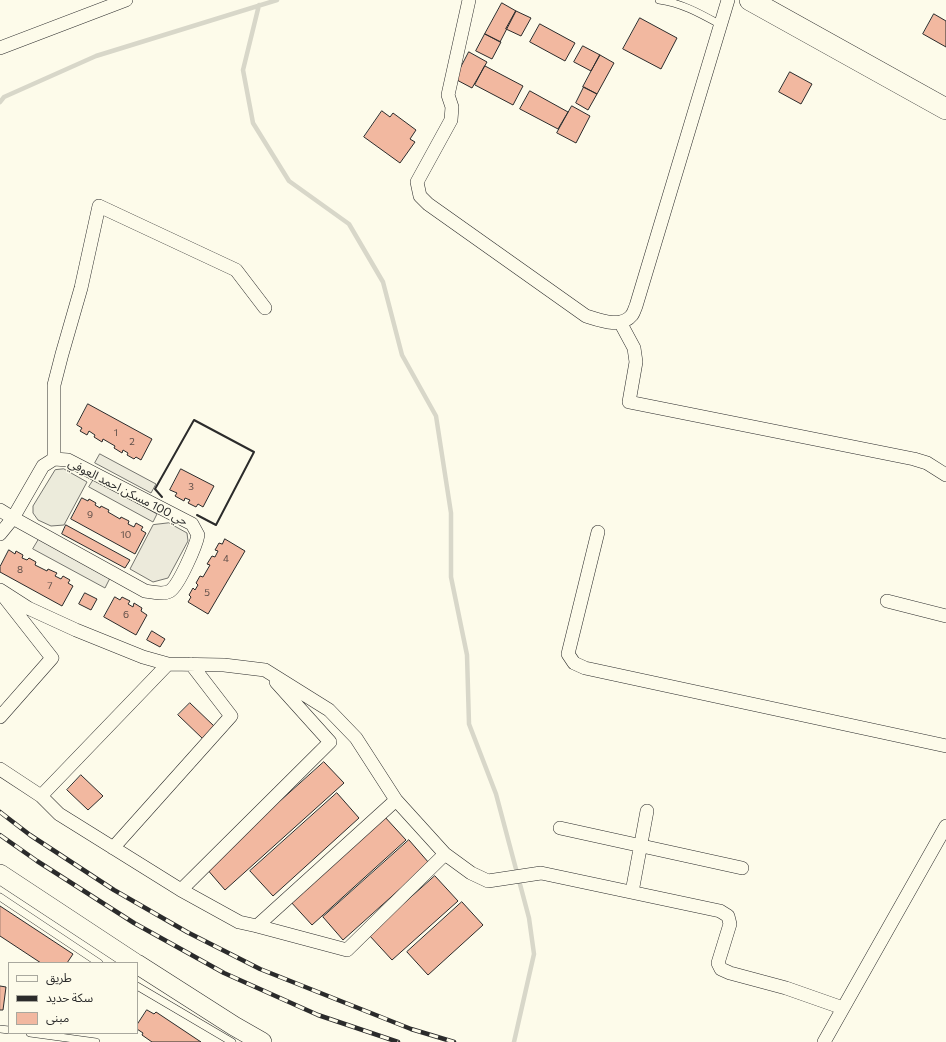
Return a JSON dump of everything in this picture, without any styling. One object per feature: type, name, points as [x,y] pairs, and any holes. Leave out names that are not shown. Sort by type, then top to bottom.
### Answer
[{"type":"main road","points":[[750,0],[945,107]]},
{"type":"main road","points":[[0,874],[133,962]]},
{"type":"main road","points":[[138,965],[262,1042]]},
{"type":"street","points":[[0,48],[126,0]]},
{"type":"street","points":[[469,0],[448,95],[452,107],[451,120],[417,182],[420,196],[428,204],[586,316],[603,321],[620,322],[632,315],[636,306],[728,0]]},
{"type":"street","points":[[54,459],[54,385],[81,288],[99,206],[236,270],[265,308]]},
{"type":"street","points":[[620,322],[634,348],[636,362],[629,402],[914,459],[927,463],[946,475]]},
{"type":"street","name":"حي 100 مسكن احمد العوفي","points":[[54,459],[68,460],[192,524],[198,535],[196,546],[178,580],[170,591],[158,593],[145,591],[13,518],[43,466],[54,459]]},
{"type":"street","points":[[0,510],[13,518],[0,534]]},
{"type":"street","points":[[598,532],[568,654],[574,663],[593,670],[946,746]]},
{"type":"street","points":[[0,590],[28,608],[76,630],[143,657],[168,664],[224,665],[265,670],[330,710],[356,738],[396,800],[445,854],[471,873],[488,881],[542,873],[720,911],[728,916],[730,924],[718,963],[721,969],[730,973],[786,988],[843,1008]]},
{"type":"street","points":[[0,590],[52,658],[0,717]]},
{"type":"street","points":[[887,601],[946,616]]},
{"type":"street","points":[[41,796],[168,664]]},
{"type":"street","points":[[113,848],[231,716],[191,664]]},
{"type":"street","points":[[181,890],[330,742],[265,670]]},
{"type":"street","points":[[0,769],[41,796],[59,814],[181,890],[239,922],[347,950],[445,854]]},
{"type":"street","points":[[257,926],[396,800]]},
{"type":"street","points":[[632,892],[647,811]]},
{"type":"street","points":[[824,1042],[946,826]]},
{"type":"street","points":[[560,828],[742,868]]},
{"type":"lane","points":[[659,0],[681,4],[721,25]]},
{"type":"lane","points":[[0,897],[97,962]]},
{"type":"lane","points":[[84,962],[85,955]]},
{"type":"lane","points":[[138,987],[232,1042]]},
{"type":"lane","points":[[38,1034],[96,1042]]},
{"type":"shaded area","points":[[100,454],[156,484],[151,493],[95,463]]},
{"type":"shaded area","points":[[64,469],[87,482],[64,525],[51,526],[38,520],[33,513],[33,506],[55,470]]},
{"type":"shaded area","points":[[94,479],[157,514],[153,522],[89,487]]},
{"type":"shaded area","points":[[169,523],[187,533],[188,541],[168,578],[153,582],[130,569],[153,525]]},
{"type":"shaded area","points":[[39,539],[110,578],[105,588],[33,549]]},
{"type":"building","points":[[502,3],[516,11],[500,42],[485,34]]},
{"type":"building","points":[[516,11],[531,18],[521,36],[506,29]]},
{"type":"building","points":[[934,14],[946,21],[946,47],[923,34]]},
{"type":"building","points":[[640,18],[677,38],[661,69],[623,49]]},
{"type":"building","points":[[540,24],[575,43],[565,61],[530,42]]},
{"type":"building","points":[[485,34],[501,42],[492,59],[476,51]]},
{"type":"building","points":[[583,46],[600,55],[591,71],[574,62]]},
{"type":"building","points":[[469,52],[487,62],[472,88],[455,79]]},
{"type":"building","points":[[600,55],[614,63],[597,94],[583,87]]},
{"type":"building","points":[[485,66],[523,86],[513,105],[475,85]]},
{"type":"building","points":[[790,72],[812,84],[801,104],[779,92]]},
{"type":"building","points":[[584,87],[597,94],[588,110],[576,103]]},
{"type":"building","points":[[530,91],[568,112],[558,129],[520,109]]},
{"type":"building","points":[[572,106],[590,116],[576,143],[557,133]]},
{"type":"building","points":[[382,111],[390,117],[393,113],[416,130],[410,139],[415,142],[400,163],[364,137]]},
{"type":"building","points":[[88,404],[152,439],[141,460],[136,457],[134,459],[127,455],[128,453],[123,450],[122,453],[114,448],[115,446],[103,439],[102,442],[94,437],[95,435],[89,431],[87,435],[80,431],[82,428],[77,425]]},
{"type":"building","points":[[181,469],[214,486],[203,507],[198,504],[196,507],[188,503],[190,500],[185,498],[184,501],[175,496],[177,493],[170,490]]},
{"type":"building","points":[[82,498],[88,501],[89,499],[96,503],[95,505],[109,510],[108,512],[120,519],[121,517],[129,521],[128,524],[134,527],[136,523],[143,527],[141,530],[146,533],[135,554],[71,519]]},
{"type":"building","points":[[66,525],[130,560],[125,568],[62,534]]},
{"type":"building","points":[[225,539],[245,551],[208,614],[188,602],[191,597],[189,595],[193,588],[195,590],[198,585],[196,583],[200,576],[203,577],[210,565],[207,564],[212,556],[215,557],[218,551],[215,550],[219,543],[222,544]]},
{"type":"building","points":[[9,550],[15,554],[16,551],[23,555],[22,558],[27,560],[29,558],[36,562],[35,565],[47,571],[48,569],[57,573],[55,576],[61,579],[63,576],[70,580],[68,583],[73,586],[62,606],[0,572],[0,567]]},
{"type":"building","points":[[85,593],[97,599],[91,610],[79,604]]},
{"type":"building","points":[[115,597],[120,600],[122,597],[130,601],[128,604],[133,607],[134,603],[142,608],[141,611],[147,615],[136,635],[104,617]]},
{"type":"building","points":[[152,631],[165,639],[160,647],[147,640]]},
{"type":"building","points":[[190,703],[215,727],[203,739],[178,715]]},
{"type":"building","points":[[324,762],[344,783],[225,890],[206,868]]},
{"type":"building","points":[[81,775],[103,796],[88,810],[67,790]]},
{"type":"building","points":[[337,793],[359,818],[273,896],[250,871]]},
{"type":"building","points":[[384,816],[406,840],[312,925],[290,901]]},
{"type":"building","points":[[409,840],[429,863],[343,940],[323,917]]},
{"type":"building","points":[[435,876],[458,901],[392,960],[369,935]]},
{"type":"building","points":[[462,902],[483,925],[428,975],[407,952]]},
{"type":"building","points":[[0,906],[73,954],[68,962],[39,962],[0,936]]},
{"type":"building","points":[[0,986],[6,987],[3,1010],[0,1010]]},
{"type":"building","points":[[147,1010],[154,1014],[156,1012],[201,1042],[152,1042],[142,1035],[143,1033],[138,1030],[138,1024]]},
{"type":"waterway","points":[[0,102],[4,97],[96,56],[277,0]]},
{"type":"waterway","points":[[259,5],[243,70],[253,123],[289,181],[349,224],[383,282],[402,355],[436,416],[451,513],[451,577],[467,655],[469,724],[496,794],[529,918],[534,954],[514,1042]]},
{"type":"railway","points":[[0,812],[30,835],[114,890],[187,932],[260,969],[411,1029],[454,1042]]},
{"type":"railway","points":[[0,835],[37,861],[134,923],[224,973],[318,1015],[398,1042]]},
{"type":"wall","points":[[162,497],[155,489],[194,420],[254,452],[216,525],[197,515]]}]
